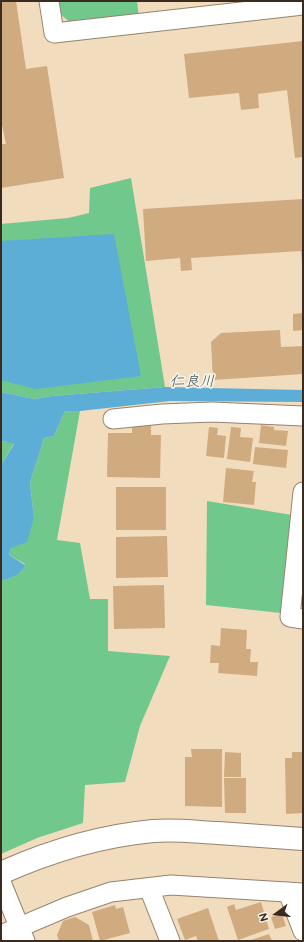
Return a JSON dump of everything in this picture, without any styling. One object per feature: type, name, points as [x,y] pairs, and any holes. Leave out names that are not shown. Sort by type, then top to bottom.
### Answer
[{"type":"street","points":[[49,1],[54,33],[303,5]]},
{"type":"street","points":[[113,419],[162,414],[204,412],[303,416]]},
{"type":"street","points":[[303,492],[290,617],[303,619]]},
{"type":"street","points":[[1,873],[27,861],[94,840],[154,831],[189,831],[303,840]]},
{"type":"street","points":[[1,882],[22,934]]},
{"type":"street","points":[[1,935],[22,934],[67,906],[111,892],[171,885],[295,892],[303,931]]},
{"type":"street","points":[[149,888],[170,941]]},
{"type":"green space","points":[[57,1],[137,1],[139,17],[72,24],[59,13]]},
{"type":"green space","points":[[131,178],[165,387],[52,396],[34,399],[1,392],[1,224],[68,218],[89,213],[90,188]]},
{"type":"green space","points":[[65,411],[80,411],[57,540],[80,543],[90,599],[108,599],[108,651],[170,656],[140,726],[125,782],[85,785],[83,823],[37,838],[1,854],[1,581],[15,576],[21,571],[25,564],[9,555],[11,548],[34,518],[30,483],[44,438],[54,436]]},
{"type":"green space","points":[[4,441],[14,443],[1,465],[1,442]]},
{"type":"green space","points":[[207,501],[292,515],[281,613],[206,605]]},
{"type":"water","points":[[114,234],[141,376],[36,389],[1,380],[1,241]]},
{"type":"water","points":[[165,387],[303,390],[303,402],[170,401],[80,411],[65,411],[54,436],[44,438],[30,483],[34,518],[27,542],[11,548],[9,555],[25,565],[15,576],[1,581],[1,465],[14,444],[4,441],[1,442],[1,392],[34,399],[52,396]]},
{"type":"building","points":[[1,1],[16,1],[26,69],[47,66],[64,178],[1,188],[1,144],[6,144],[1,120]]},
{"type":"building","points":[[303,41],[303,157],[295,158],[287,90],[258,94],[259,108],[241,110],[239,93],[189,98],[184,54]]},
{"type":"building","points":[[303,199],[303,264],[301,251],[191,258],[192,270],[181,271],[180,258],[146,261],[143,209]]},
{"type":"building","points":[[303,313],[303,330],[293,331],[293,314]]},
{"type":"building","points":[[280,330],[281,347],[303,346],[303,374],[213,380],[211,342],[221,333]]},
{"type":"building","points":[[132,425],[151,425],[151,435],[161,435],[160,478],[107,477],[108,433],[132,433]]},
{"type":"building","points":[[261,425],[274,427],[274,430],[288,431],[286,446],[259,443]]},
{"type":"building","points":[[209,427],[218,428],[217,435],[226,436],[224,458],[206,456]]},
{"type":"building","points":[[231,427],[241,428],[240,437],[253,438],[250,462],[227,459]]},
{"type":"building","points":[[255,447],[288,450],[286,468],[253,464]]},
{"type":"building","points":[[226,468],[254,471],[252,482],[256,482],[254,505],[223,502]]},
{"type":"building","points":[[116,487],[166,487],[166,530],[116,530]]},
{"type":"building","points":[[167,536],[168,577],[116,578],[116,537]]},
{"type":"building","points":[[164,585],[165,628],[114,629],[113,586]]},
{"type":"building","points":[[221,628],[247,630],[246,649],[251,649],[250,662],[258,662],[257,676],[218,673],[219,663],[210,663],[211,645],[220,646]]},
{"type":"building","points":[[191,749],[222,749],[222,807],[185,806],[185,757],[192,757]]},
{"type":"building","points":[[225,752],[241,753],[241,777],[224,777]]},
{"type":"building","points":[[292,752],[303,752],[303,813],[286,814],[285,758],[292,758]]},
{"type":"building","points":[[224,778],[246,778],[246,813],[225,813]]},
{"type":"building","points":[[261,902],[269,929],[238,940],[227,907],[234,904],[236,910]]},
{"type":"building","points":[[115,905],[116,909],[123,907],[130,933],[100,941],[92,912]]},
{"type":"building","points":[[208,908],[219,941],[198,941],[196,936],[185,940],[177,919]]},
{"type":"building","points":[[282,914],[286,926],[275,929],[271,917]]},
{"type":"building","points":[[75,917],[89,925],[93,941],[59,941],[57,935],[63,921]]},
{"type":"building","points":[[269,934],[272,941],[248,941]]},
{"type":"water label","name":"仁良川","points":[[192,382]]}]
